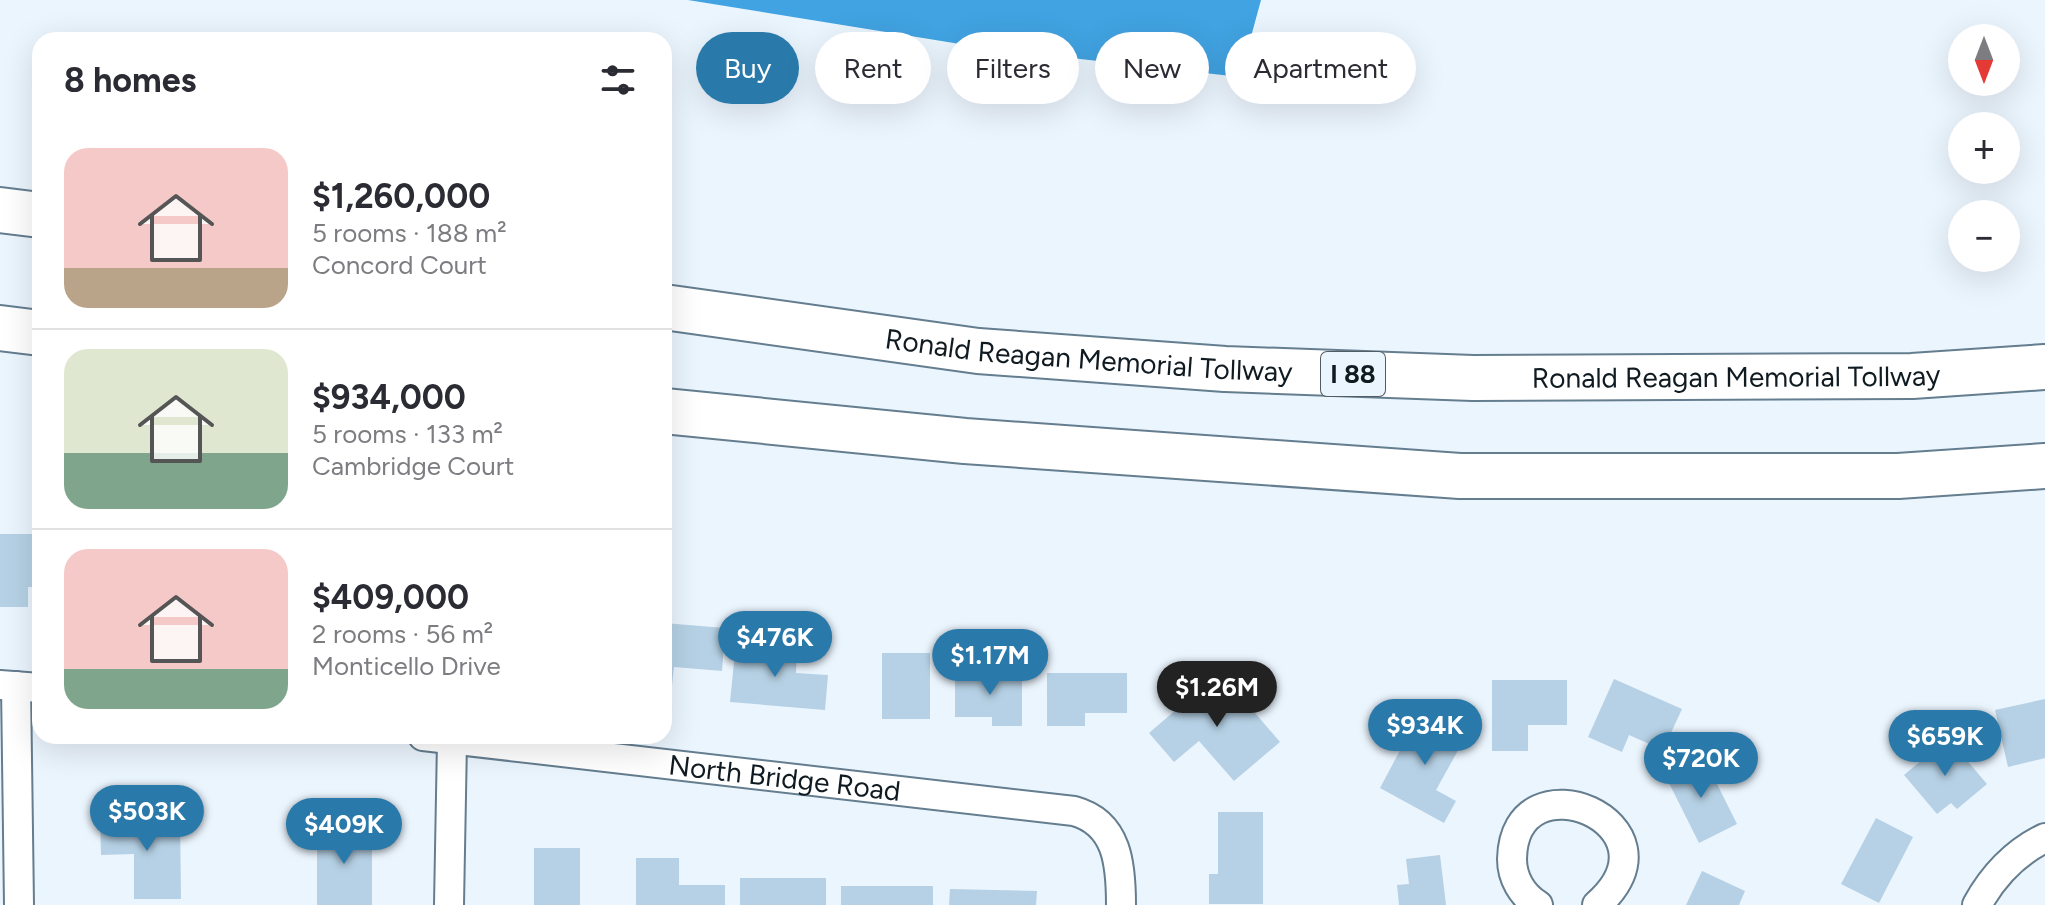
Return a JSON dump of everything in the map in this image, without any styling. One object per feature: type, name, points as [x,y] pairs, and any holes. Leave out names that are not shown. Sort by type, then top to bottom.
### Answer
[{"type":"highway","points":[[0,210],[32,214]]},
{"type":"highway","name":"Ronald Reagan Memorial Tollway","points":[[672,308],[978,351],[1225,369],[1489,378],[1912,376],[2045,367]]},
{"type":"highway","points":[[0,328],[32,332]]},
{"type":"highway","points":[[672,412],[965,441],[1460,476],[1898,476],[2045,466]]},
{"type":"street","points":[[19,686],[19,905]]},
{"type":"street","points":[[449,905],[452,744]]},
{"type":"street","name":"North Bridge Road","points":[[479,744],[1074,811],[1097,821],[1117,854],[1121,905]]},
{"type":"street","points":[[1538,905],[1518,886],[1512,868],[1512,849],[1519,831],[1531,816],[1548,807],[1567,804],[1586,807],[1601,815],[1620,844],[1619,878],[1597,905]]},
{"type":"street","points":[[1977,905],[2002,869],[2028,846],[2045,838]]},
{"type":"water","points":[[688,0],[1261,0],[1252,32],[1225,32],[1225,75],[1209,74],[1209,32],[1095,32],[1095,61],[1079,59],[1079,32],[947,32],[947,42],[931,39],[931,32],[886,32]]},
{"type":"building","points":[[0,534],[32,534],[32,587],[28,587],[28,607],[0,607]]},
{"type":"building","points":[[672,624],[725,628],[722,671],[674,667],[672,686]]},
{"type":"building","points":[[736,642],[797,647],[796,673],[828,675],[825,710],[730,702]]},
{"type":"building","points":[[882,653],[930,653],[930,719],[882,719]]},
{"type":"building","points":[[955,672],[1022,672],[1022,726],[992,726],[992,717],[955,717]]},
{"type":"building","points":[[1220,672],[1280,742],[1234,781],[1199,741],[1174,762],[1149,733]]},
{"type":"building","points":[[1047,673],[1127,673],[1127,713],[1085,713],[1085,726],[1047,726]]},
{"type":"building","points":[[1614,679],[1682,709],[1663,750],[1629,735],[1622,752],[1588,737]]},
{"type":"building","points":[[1492,680],[1567,680],[1567,725],[1528,725],[1528,751],[1492,751]]},
{"type":"building","points":[[2045,699],[2045,758],[2008,767],[1995,710]]},
{"type":"building","points":[[1421,711],[1466,736],[1436,790],[1456,801],[1444,823],[1380,788]]},
{"type":"building","points":[[1948,738],[1987,784],[1957,809],[1951,803],[1937,814],[1904,775]]},
{"type":"building","points":[[1703,756],[1737,824],[1699,843],[1665,775]]},
{"type":"building","points":[[1218,812],[1263,812],[1263,904],[1209,904],[1209,874],[1218,874]]},
{"type":"building","points":[[180,817],[181,899],[134,899],[134,854],[101,855],[100,818]]},
{"type":"building","points":[[1876,818],[1913,837],[1879,903],[1841,884]]},
{"type":"building","points":[[317,826],[372,826],[372,905],[317,905]]},
{"type":"building","points":[[534,848],[580,848],[580,905],[534,905]]},
{"type":"building","points":[[1440,855],[1446,905],[1399,905],[1397,885],[1409,884],[1406,859]]},
{"type":"building","points":[[636,858],[679,858],[679,885],[725,885],[725,905],[636,905]]},
{"type":"building","points":[[1702,871],[1745,891],[1739,905],[1686,905]]},
{"type":"building","points":[[740,878],[826,878],[826,905],[740,905]]},
{"type":"building","points":[[841,886],[933,886],[933,905],[841,905]]},
{"type":"building","points":[[950,889],[1037,891],[1036,905],[949,905]]}]
